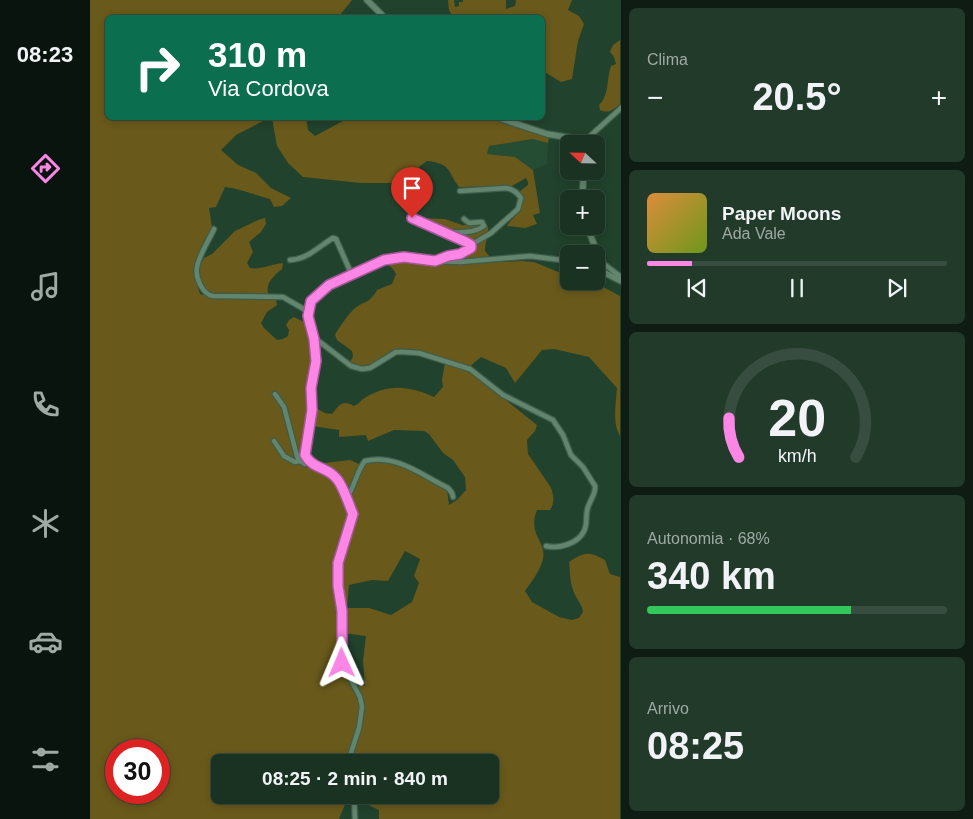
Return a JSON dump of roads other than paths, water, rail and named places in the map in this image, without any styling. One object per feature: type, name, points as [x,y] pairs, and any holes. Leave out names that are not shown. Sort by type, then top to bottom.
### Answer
[{"type":"street","points":[[367,0],[382,15]]},
{"type":"street","points":[[591,135],[620,108]]},
{"type":"street","points":[[504,120],[560,136]]},
{"type":"street","points":[[435,261],[470,250],[471,245],[492,233],[518,209],[521,198],[512,189],[506,188],[460,191]]},
{"type":"street","points":[[412,218],[471,245]]},
{"type":"street","points":[[443,232],[468,232],[484,226],[482,222],[469,223],[464,219]]},
{"type":"street","points":[[214,229],[197,267],[201,288],[204,292],[213,296],[283,297],[309,312]]},
{"type":"street","points":[[290,260],[300,260],[306,257],[333,238],[336,239],[351,273]]},
{"type":"street","points":[[351,754],[359,728],[362,707],[360,697],[342,663],[342,611],[338,586],[338,563],[353,514],[337,478],[310,463],[305,455],[312,410],[311,388],[316,361],[314,339],[308,316],[311,301],[329,285],[351,273],[391,258],[404,257],[460,262],[530,256],[560,260]]},
{"type":"street","points":[[605,266],[620,277]]},
{"type":"street","points":[[605,274],[620,281]]},
{"type":"street","points":[[314,339],[351,366],[362,369],[370,368],[396,352],[414,352],[448,364],[462,366],[470,369],[503,395],[554,420],[563,435],[571,455],[583,467],[595,489],[587,508],[586,530],[583,534],[563,547],[553,548],[546,546]]},
{"type":"street","points":[[275,394],[284,407],[292,440],[300,461]]},
{"type":"street","points":[[274,441],[284,456],[295,462],[310,463]]},
{"type":"street","points":[[346,499],[352,492],[365,461],[386,459],[397,462],[448,488],[453,497]]},
{"type":"street","points":[[354,804],[355,819]]}]
